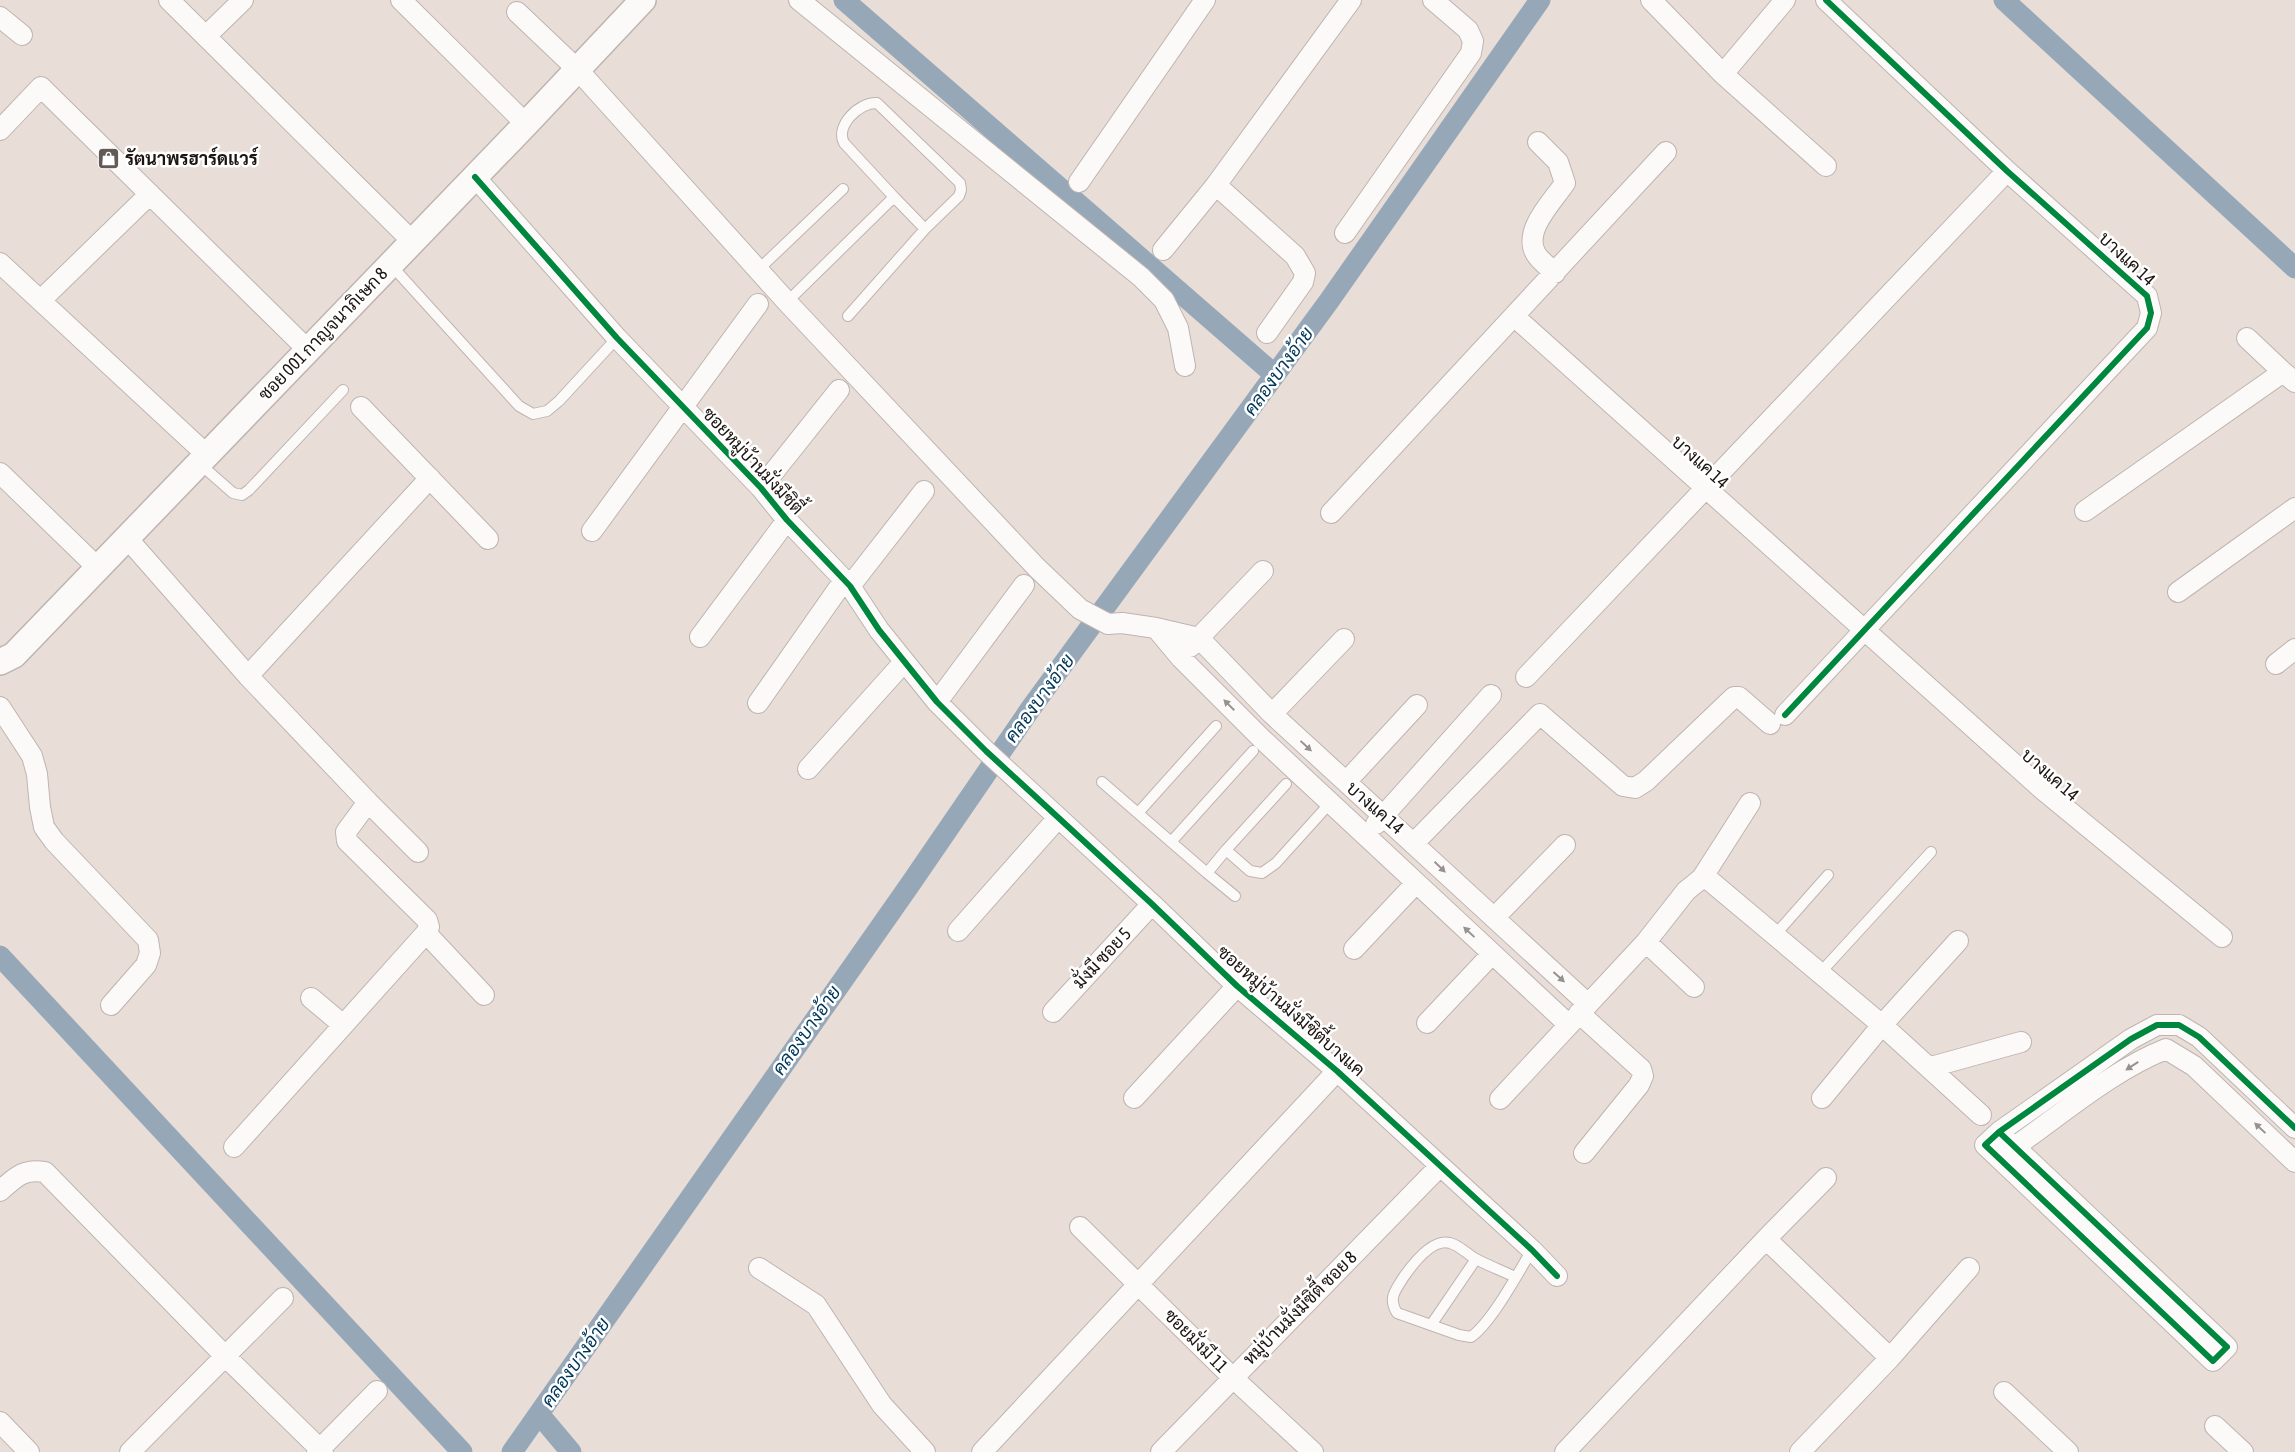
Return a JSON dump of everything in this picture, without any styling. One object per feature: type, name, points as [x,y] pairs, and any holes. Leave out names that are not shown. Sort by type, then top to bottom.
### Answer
[{"type":"street","points":[[169,0],[412,241]]},
{"type":"street","points":[[206,36],[243,0]]},
{"type":"street","points":[[401,0],[526,124]]},
{"type":"street","name":"ซอย 001 กาญจนาภิเษก 8","points":[[0,662],[14,655],[578,70],[642,0]]},
{"type":"street","points":[[799,0],[1141,277],[1164,300],[1178,328],[1185,366]]},
{"type":"street","points":[[1078,182],[1205,0]]},
{"type":"street","points":[[1163,250],[1216,185],[1351,0]]},
{"type":"street","points":[[1344,233],[1471,52],[1473,41],[1468,30],[1433,0]]},
{"type":"street","points":[[1651,0],[1723,74],[1826,166]]},
{"type":"street","points":[[1723,74],[1784,0]]},
{"type":"street","name":"บางแค 14","points":[[1414,843],[1540,714],[1622,786],[1635,788],[1646,781],[1734,697],[1739,697],[1777,719],[1864,630],[2147,328],[2151,313],[2147,296],[2007,171],[1826,0]]},
{"type":"street","points":[[517,12],[578,70],[787,302],[1036,567],[1080,609],[1108,624],[1122,623],[1156,628],[1199,638]]},
{"type":"street","points":[[0,17],[22,35]]},
{"type":"street","points":[[0,130],[41,87],[307,350]]},
{"type":"street","points":[[1538,142],[1558,162],[1565,183],[1535,228],[1532,242],[1536,254],[1555,273]]},
{"type":"street","points":[[1331,513],[1515,317],[1666,152]]},
{"type":"street","name":"บางแค 14","points":[[1526,677],[2007,171]]},
{"type":"street","name":"ซอยหมู่บ้านมั่งมีซิตี้","points":[[475,177],[616,338],[761,488],[787,520],[848,583],[879,630],[937,702],[1004,768]]},
{"type":"street","points":[[1216,185],[1295,256],[1305,273],[1303,282],[1267,332]]},
{"type":"street","points":[[41,300],[150,194]]},
{"type":"street","points":[[0,262],[204,459]]},
{"type":"street","points":[[592,531],[758,304]]},
{"type":"street","name":"บางแค 14","points":[[1515,317],[2042,789],[2222,937]]},
{"type":"street","points":[[2085,511],[2289,377],[2247,338]]},
{"type":"street","points":[[761,488],[839,390]]},
{"type":"street","points":[[361,407],[488,539]]},
{"type":"street","points":[[0,473],[98,568]]},
{"type":"street","points":[[248,676],[430,478]]},
{"type":"street","points":[[758,703],[848,583],[924,491]]},
{"type":"street","points":[[2178,592],[2295,508]]},
{"type":"street","points":[[700,637],[787,520]]},
{"type":"street","points":[[127,538],[248,676],[418,852]]},
{"type":"street","points":[[1181,658],[1262,571]]},
{"type":"street","points":[[937,702],[1024,585]]},
{"type":"street","name":"บางแค 14","points":[[1156,628],[1258,746],[1331,802],[1492,954],[1579,1014]]},
{"type":"street","name":"บางแค 14","points":[[1199,638],[1276,718],[1494,918],[1579,1014]]},
{"type":"street","points":[[1258,746],[1276,718],[1344,639]]},
{"type":"street","points":[[2276,664],[2295,649]]},
{"type":"street","points":[[808,769],[904,662]]},
{"type":"street","points":[[1366,834],[1385,816],[1491,695]]},
{"type":"street","points":[[1346,782],[1417,706]]},
{"type":"street","points":[[0,707],[32,756],[37,774],[44,827],[54,841],[148,940],[150,953],[146,965],[111,1005]]},
{"type":"street","name":"ซอยหมู่บ้านมั่งมีซิตี้บางแค","points":[[1004,768],[1152,904],[1237,986],[1337,1070],[1532,1250],[1557,1276]]},
{"type":"street","points":[[234,1147],[426,933],[429,927],[427,920],[347,841],[346,832],[368,802]]},
{"type":"street","points":[[1500,1099],[1646,942],[1686,891],[1702,878],[1750,804]]},
{"type":"street","points":[[958,931],[1058,818]]},
{"type":"street","points":[[1494,918],[1565,845]]},
{"type":"street","points":[[1702,878],[1709,880],[1882,1025],[1931,1067],[1981,1115]]},
{"type":"street","points":[[1354,949],[1416,883]]},
{"type":"street","name":"มั่งมี ซอย 5","points":[[1053,1012],[1152,904]]},
{"type":"street","points":[[426,933],[484,994]]},
{"type":"street","points":[[1822,1098],[1882,1025],[1958,941]]},
{"type":"street","points":[[1646,942],[1694,987]]},
{"type":"street","points":[[1427,1023],[1492,954]]},
{"type":"street","points":[[1134,1098],[1237,986]]},
{"type":"street","points":[[311,998],[343,1025]]},
{"type":"street","points":[[1579,1014],[1641,1069],[1643,1076],[1639,1085],[1584,1153]]},
{"type":"street","points":[[2009,1154],[2150,1272],[2227,1347],[2214,1361],[2136,1287],[2009,1154],[2000,1132],[2131,1039],[2157,1025],[2179,1025],[2199,1037],[2295,1128]]},
{"type":"street","points":[[1931,1067],[2021,1042]]},
{"type":"street","points":[[2009,1154],[2094,1091],[2148,1056],[2166,1048],[2194,1066],[2295,1162]]},
{"type":"street","name":"ซอยหมู่บ้านมั่งมีซิตี้บางแค","points":[[982,1452],[1337,1070]]},
{"type":"street","name":"หมู่บ้านมั่งมีซิตี้ ซอย 8","points":[[1161,1452],[1232,1377],[1440,1166]]},
{"type":"street","points":[[0,1191],[19,1175],[32,1170],[45,1172],[320,1451],[378,1391]]},
{"type":"street","points":[[1565,1452],[1826,1178]]},
{"type":"street","name":"ซอยมั่งมี 11","points":[[1080,1227],[1232,1377],[1313,1452]]},
{"type":"street","points":[[1766,1240],[1890,1358]]},
{"type":"street","points":[[759,1268],[816,1305],[882,1405],[926,1452]]},
{"type":"street","points":[[1800,1452],[1890,1358],[1969,1268]]},
{"type":"street","points":[[2136,1287],[2150,1272]]},
{"type":"street","points":[[130,1452],[283,1298]]},
{"type":"street","points":[[2004,1392],[2060,1450]]},
{"type":"street","points":[[0,1422],[29,1452]]},
{"type":"street","points":[[2215,1426],[2244,1452]]},
{"type":"lane","points":[[848,316],[926,229],[959,196],[961,190],[960,183],[877,104],[870,103],[862,106],[842,127],[841,136],[844,143],[926,229]]},
{"type":"lane","points":[[758,270],[843,189]]},
{"type":"lane","points":[[787,302],[894,197]]},
{"type":"lane","points":[[390,264],[519,406],[533,414],[547,411],[559,401],[616,338]]},
{"type":"lane","points":[[204,459],[233,493],[242,495],[249,490],[343,390]]},
{"type":"lane","points":[[1138,813],[1216,726]]},
{"type":"lane","points":[[1171,842],[1258,746]]},
{"type":"lane","points":[[1102,782],[1234,896]]},
{"type":"lane","points":[[1207,873],[1286,784]]},
{"type":"lane","points":[[1226,850],[1250,870],[1262,873],[1276,863],[1331,802]]},
{"type":"lane","points":[[1820,973],[1931,852]]},
{"type":"lane","points":[[1776,936],[1828,875]]},
{"type":"lane","points":[[1515,1277],[1476,1260],[1451,1243],[1442,1243],[1431,1247],[1409,1269],[1392,1297],[1392,1304],[1397,1312],[1459,1335],[1471,1337],[1480,1330],[1515,1277],[1532,1250]]},
{"type":"lane","points":[[1431,1324],[1476,1260]]},
{"type":"waterway","points":[[844,0],[1275,375]]},
{"type":"waterway","name":"คลองบางอ้าย","points":[[512,1452],[909,886],[1031,708],[1329,301],[1540,0]]},
{"type":"waterway","points":[[2004,0],[2295,268]]},
{"type":"waterway","points":[[0,956],[462,1452]]},
{"type":"waterway","points":[[539,1414],[571,1452]]},
{"type":"cycle path","points":[[1785,715],[2147,328],[2151,313],[2147,296],[2007,171],[1826,0]]},
{"type":"cycle path","points":[[475,177],[617,338],[761,488],[787,520],[850,586],[879,630],[937,702],[986,751],[1152,904],[1237,986],[1337,1071],[1532,1250],[1557,1276]]},
{"type":"cycle path","points":[[1999,1132],[2227,1347],[2213,1361],[1985,1145],[1999,1132],[2131,1039],[2157,1025],[2179,1025],[2199,1037],[2295,1128]]},
{"type":"place","name":"รัตนาพรฮาร์ดแวร์","points":[[109,159]]}]
